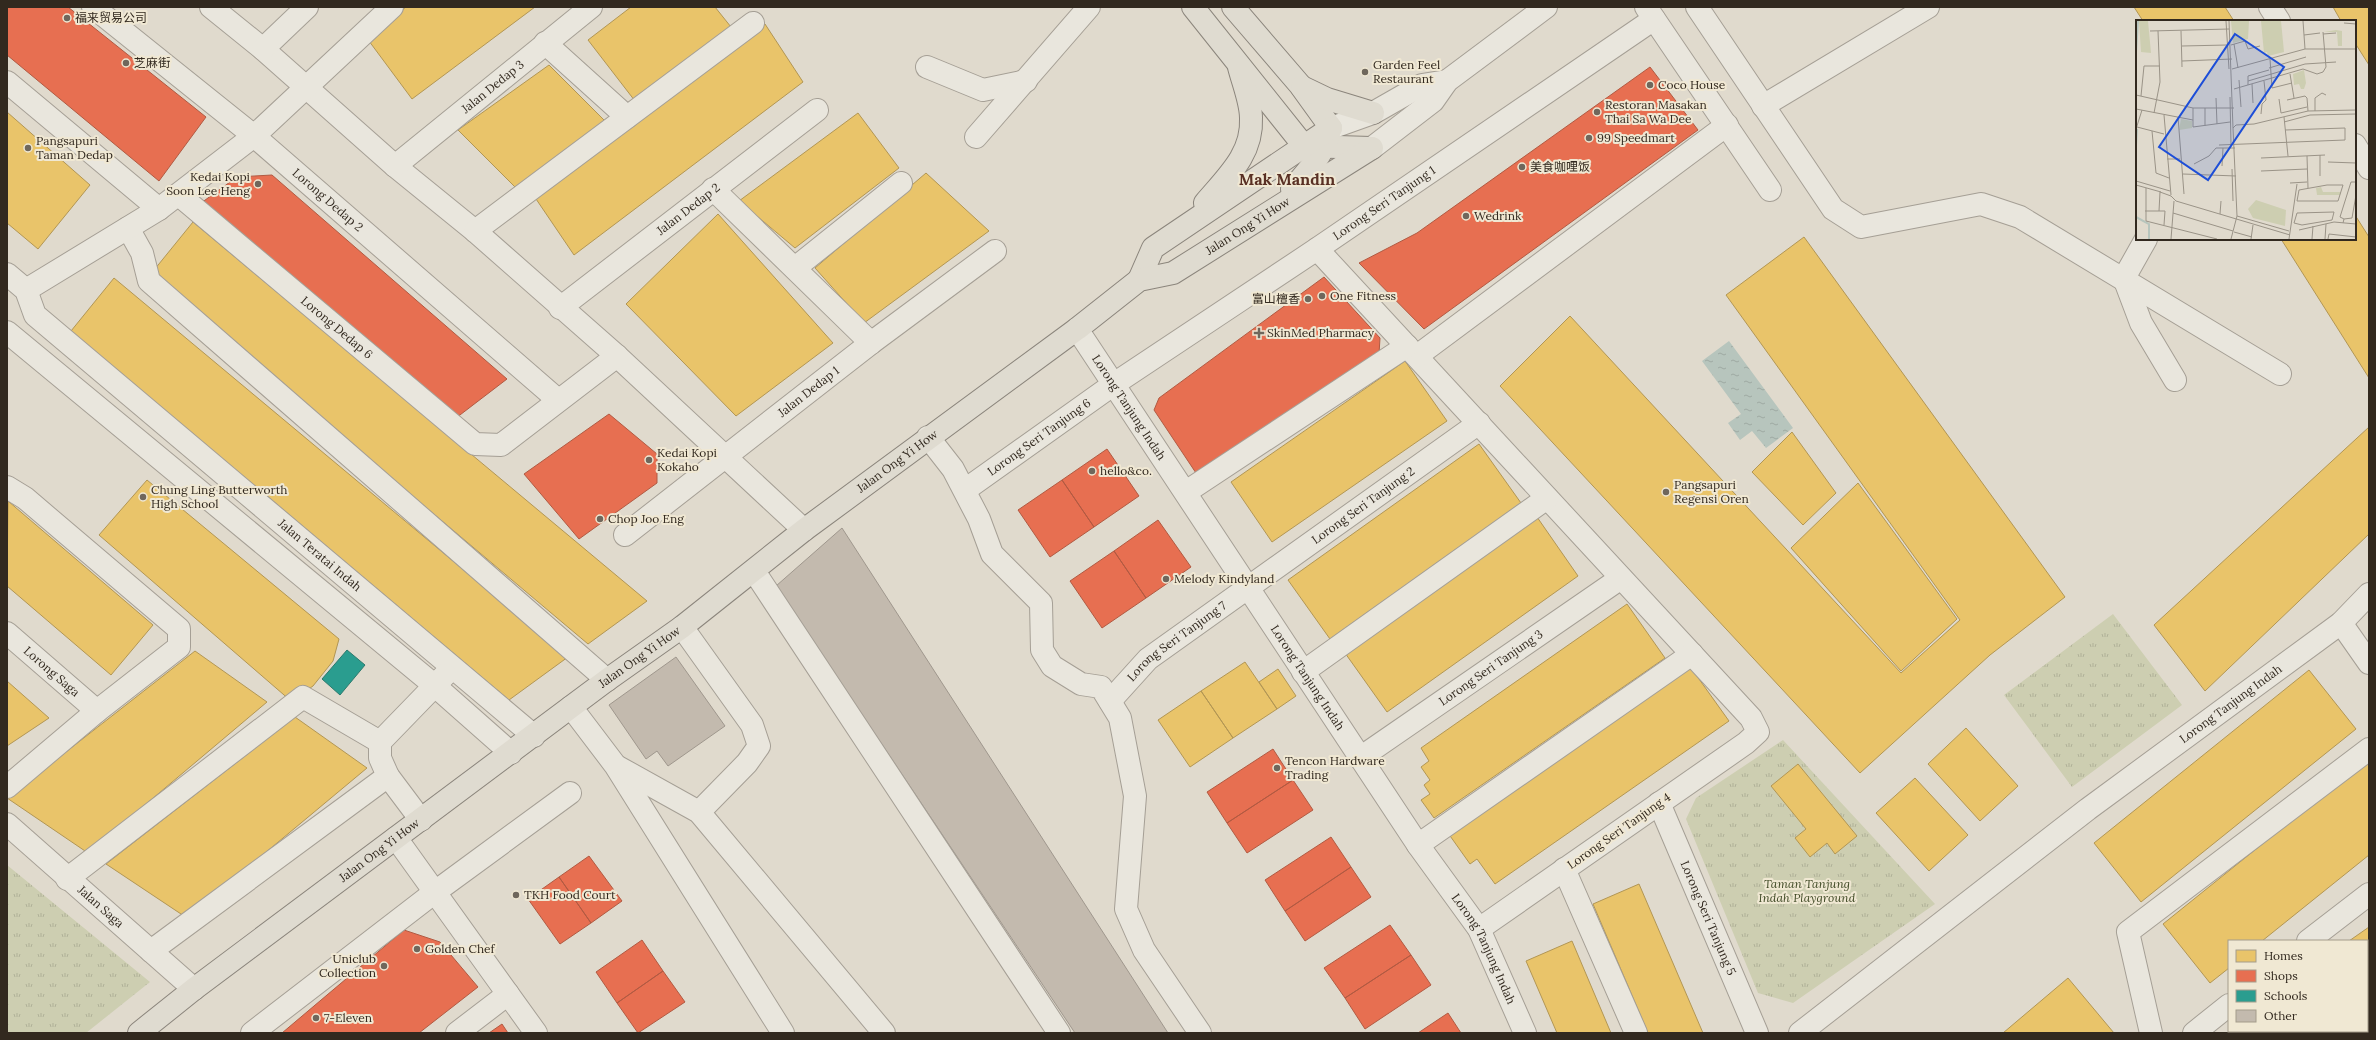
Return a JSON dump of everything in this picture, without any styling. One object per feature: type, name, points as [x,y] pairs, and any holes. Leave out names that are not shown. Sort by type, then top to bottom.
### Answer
[{"type":"main road","points":[[1193,7],[1237,59],[1304,146]]},
{"type":"main road","points":[[1233,7],[1300,85],[1328,137],[1337,148],[1372,148]]},
{"type":"main road","points":[[1189,222],[1242,159],[1250,138],[1251,118],[1237,59]]},
{"type":"main road","points":[[1300,85],[1327,99],[1373,113]]},
{"type":"main road","points":[[1140,280],[1153,248],[1189,222],[1304,146],[1328,137]]},
{"type":"main road","points":[[1274,209],[1311,169],[1328,137]]},
{"type":"main road","name":"Jalan Ong Yi How","points":[[139,1033],[194,989],[607,680],[682,627],[804,530],[928,437],[1077,329],[1140,280],[1173,273],[1372,148]]},
{"type":"street","name":"Lorong Dedap 2","points":[[93,7],[254,136],[558,400]]},
{"type":"street","points":[[211,7],[263,49],[395,166],[475,232],[560,308],[617,356],[804,530]]},
{"type":"street","points":[[263,49],[307,7]]},
{"type":"street","points":[[7,274],[26,290],[159,209],[254,136],[392,7]]},
{"type":"street","name":"Jalan Dedap 3","points":[[395,166],[591,7]]},
{"type":"street","points":[[976,137],[1089,7]]},
{"type":"street","points":[[1372,148],[1433,101],[1447,81],[1546,7]]},
{"type":"street","points":[[1697,7],[1833,209],[1861,227],[1981,204],[2020,217],[2124,278],[2280,374]]},
{"type":"street","points":[[1763,106],[1928,7]]},
{"type":"street","points":[[2270,7],[2278,20]]},
{"type":"street","points":[[1650,13],[1770,190]]},
{"type":"street","name":"Lorong Seri Tanjung 1","points":[[1114,384],[1318,249],[1650,13]]},
{"type":"street","points":[[475,232],[753,24]]},
{"type":"street","points":[[546,43],[627,117]]},
{"type":"street","points":[[927,67],[983,90],[1026,81]]},
{"type":"street","points":[[1328,137],[1422,85],[1447,81]]},
{"type":"street","points":[[7,82],[159,209]]},
{"type":"street","name":"Jalan Dedap 2","points":[[560,308],[817,110]]},
{"type":"street","points":[[1186,492],[1412,351],[1727,125]]},
{"type":"street","points":[[2356,147],[2369,168]]},
{"type":"street","points":[[795,268],[901,182]]},
{"type":"street","points":[[713,189],[871,342]]},
{"type":"street","name":"Lorong Dedap 6","points":[[179,195],[475,444],[501,445],[558,400]]},
{"type":"street","points":[[128,228],[142,253],[149,281],[607,680]]},
{"type":"street","points":[[2124,278],[2145,240]]},
{"type":"street","points":[[1318,249],[1692,654],[1418,845]]},
{"type":"street","name":"Jalan Dedap 1","points":[[625,535],[725,455],[871,342],[994,251]]},
{"type":"street","points":[[2124,278],[2141,323],[2175,380]]},
{"type":"street","name":"Jalan Teratai Indah","points":[[26,290],[35,315],[534,736]]},
{"type":"street","name":"Lorong Tanjung Indah","points":[[1077,329],[1418,845],[1479,929],[1525,1033]]},
{"type":"street","points":[[7,332],[434,685],[511,753]]},
{"type":"street","points":[[558,400],[617,356]]},
{"type":"street","name":"Lorong Seri Tanjung 6","points":[[965,490],[1114,384]]},
{"type":"street","name":"Lorong Seri Tanjung 2","points":[[1247,588],[1479,423]]},
{"type":"street","points":[[928,437],[953,468],[979,519],[992,554],[1041,603],[1042,650],[1052,666],[1081,684],[1101,686],[1120,718],[1135,796],[1126,910],[1144,950],[1200,1033]]},
{"type":"street","points":[[7,487],[25,498],[179,629],[179,647],[97,711],[7,787]]},
{"type":"street","points":[[1303,672],[1547,498]]},
{"type":"street","points":[[754,571],[1059,1033]]},
{"type":"street","name":"Lorong Seri Tanjung 3","points":[[1360,758],[1621,578]]},
{"type":"street","name":"Lorong Seri Tanjung 7","points":[[1110,701],[1148,658],[1247,588]]},
{"type":"street","name":"Lorong Tanjung Indah","points":[[1800,1033],[2088,809],[2341,623],[2369,594]]},
{"type":"street","points":[[2341,623],[2369,663]]},
{"type":"street","points":[[682,627],[752,725],[759,746],[747,763],[699,812]]},
{"type":"street","name":"Lorong Saga","points":[[7,633],[97,711]]},
{"type":"street","name":"Lorong Seri Tanjung 4","points":[[1479,929],[1746,743],[1758,732],[1751,718],[1692,654]]},
{"type":"street","points":[[421,820],[388,776],[380,758],[380,742],[453,667]]},
{"type":"street","points":[[67,879],[303,696],[380,742]]},
{"type":"street","points":[[571,707],[615,765],[783,1033]]},
{"type":"street","points":[[2151,1033],[2128,932],[2369,750]]},
{"type":"street","points":[[615,765],[699,812],[884,1033]]},
{"type":"street","points":[[151,950],[388,776]]},
{"type":"street","points":[[252,1033],[435,892],[570,792]]},
{"type":"street","name":"Lorong Seri Tanjung 5","points":[[1659,803],[1757,1033]]},
{"type":"street","name":"Jalan Saga","points":[[7,824],[67,879],[151,950],[194,989]]},
{"type":"street","points":[[396,838],[536,1033]]},
{"type":"street","points":[[1564,869],[1636,1033]]},
{"type":"street","points":[[2309,940],[2369,894]]},
{"type":"street","points":[[457,1033],[508,994]]},
{"type":"street","points":[[2194,1033],[2228,1006]]},
{"type":"green space","points":[[2113,614],[2182,705],[2072,787],[2004,695]]},
{"type":"green space","name":"Taman Tanjung Indah Playground","points":[[1783,740],[1935,904],[1793,1003],[1758,993],[1686,819],[1696,798]]},
{"type":"green space","points":[[7,865],[150,982],[86,1033],[7,1033]]},
{"type":"water","points":[[1729,341],[1793,428],[1766,448],[1752,431],[1740,440],[1728,423],[1741,414],[1702,361]]},
{"type":"building: Homes","points":[[406,7],[535,7],[412,99],[366,37]]},
{"type":"building: Homes","points":[[631,7],[715,7],[731,27],[635,101],[588,40]]},
{"type":"building: Homes","points":[[2134,7],[2225,7],[2233,20],[2142,20]]},
{"type":"building: Homes","points":[[2333,7],[2369,7],[2369,65],[2356,45],[2356,20],[2340,20]]},
{"type":"building: Homes","points":[[765,24],[803,82],[574,255],[534,196]]},
{"type":"building: Homes","points":[[549,65],[608,124],[517,189],[458,130]]},
{"type":"building: Homes","name":"Pangsapuri Taman Dedap","points":[[7,112],[90,185],[38,249],[7,223]]},
{"type":"building: Homes","points":[[858,113],[899,168],[795,248],[739,201]]},
{"type":"building: Homes","points":[[926,173],[989,231],[864,323],[815,268]]},
{"type":"building: Homes","points":[[718,214],[833,343],[736,416],[626,304]]},
{"type":"building: Homes","points":[[2356,217],[2369,237],[2369,378],[2282,240],[2356,240]]},
{"type":"building: Homes","points":[[193,222],[647,601],[588,644],[150,275]]},
{"type":"building: Homes","name":"Pangsapuri Regensi Oren","points":[[1804,237],[2065,597],[1990,655],[1860,773],[1500,386],[1570,316],[1901,673],[1960,620],[1726,295]]},
{"type":"building: Homes","points":[[114,278],[568,657],[509,700],[71,331]]},
{"type":"building: Homes","points":[[1405,361],[1447,421],[1272,542],[1231,482]]},
{"type":"building: Homes","points":[[2369,427],[2369,534],[2205,691],[2154,625]]},
{"type":"building: Homes","points":[[1792,432],[1836,493],[1803,525],[1752,472]]},
{"type":"building: Homes","points":[[1479,444],[1521,503],[1330,639],[1288,580]]},
{"type":"building: Homes","points":[[147,480],[339,639],[333,661],[313,686],[291,701],[99,535]]},
{"type":"building: Homes","points":[[1858,483],[1957,619],[1901,671],[1791,548]]},
{"type":"building: Homes","points":[[8,501],[153,625],[111,675],[7,586]]},
{"type":"building: Homes","points":[[1537,517],[1578,576],[1387,712],[1345,653]]},
{"type":"building: Homes","points":[[1627,604],[1665,658],[1434,818],[1421,800],[1430,794],[1424,785],[1430,780],[1421,767],[1429,761],[1421,748]]},
{"type":"building: Homes","points":[[195,651],[267,702],[88,853],[7,798]]},
{"type":"building: Homes","points":[[1245,662],[1277,709],[1233,738],[1201,691]]},
{"type":"building: Homes","points":[[1689,665],[1729,721],[1495,884],[1477,859],[1470,864],[1448,833]]},
{"type":"building: Homes","points":[[1278,669],[1296,696],[1277,709],[1259,682]]},
{"type":"building: Homes","points":[[2309,670],[2356,729],[2141,902],[2094,843]]},
{"type":"building: Homes","points":[[7,681],[49,718],[7,746]]},
{"type":"building: Homes","points":[[1201,691],[1233,738],[1190,767],[1158,720]]},
{"type":"building: Homes","points":[[295,717],[367,768],[187,918],[106,864]]},
{"type":"building: Homes","points":[[1966,728],[2018,786],[1980,821],[1928,764]]},
{"type":"building: Homes","points":[[2369,758],[2369,855],[2263,940],[2228,940],[2228,969],[2210,983],[2163,924]]},
{"type":"building: Homes","points":[[1798,764],[1857,836],[1835,854],[1827,843],[1810,857],[1795,838],[1806,829],[1771,786]]},
{"type":"building: Homes","points":[[1915,778],[1968,835],[1929,871],[1876,813]]},
{"type":"building: Homes","points":[[1639,884],[1703,1033],[1648,1033],[1593,904]]},
{"type":"building: Homes","points":[[2369,927],[2369,1001],[2368,940],[2350,940]]},
{"type":"building: Homes","points":[[1572,941],[1611,1033],[1557,1033],[1526,961]]},
{"type":"building: Homes","points":[[2068,978],[2114,1033],[2003,1033]]},
{"type":"building: Homes","points":[[2228,1032],[2354,1032],[2352,1033],[2227,1033]]},
{"type":"building: Shops","points":[[7,7],[68,7],[206,117],[159,181],[7,55]]},
{"type":"building: Shops","points":[[1650,67],[1698,130],[1424,329],[1359,263],[1417,233]]},
{"type":"building: Shops","points":[[272,175],[507,379],[456,418],[201,203],[237,177]]},
{"type":"building: Shops","points":[[1324,277],[1380,338],[1379,354],[1196,473],[1154,410],[1159,398]]},
{"type":"building: Shops","points":[[609,414],[657,454],[657,483],[579,539],[524,474]]},
{"type":"building: Shops","points":[[1107,449],[1139,496],[1094,527],[1062,480]]},
{"type":"building: Shops","points":[[1062,480],[1094,527],[1050,557],[1018,510]]},
{"type":"building: Shops","points":[[1158,520],[1191,567],[1146,598],[1114,551]]},
{"type":"building: Shops","points":[[1114,551],[1146,598],[1102,628],[1070,581]]},
{"type":"building: Shops","points":[[1273,749],[1293,780],[1227,823],[1207,792]]},
{"type":"building: Shops","points":[[1293,780],[1313,810],[1247,853],[1227,823]]},
{"type":"building: Shops","points":[[1331,837],[1351,867],[1285,911],[1265,880]]},
{"type":"building: Shops","points":[[589,856],[622,901],[591,923],[559,877]]},
{"type":"building: Shops","points":[[1351,867],[1371,897],[1305,941],[1285,911]]},
{"type":"building: Shops","points":[[559,877],[591,923],[560,944],[528,899]]},
{"type":"building: Shops","points":[[1390,925],[1411,955],[1345,998],[1324,968]]},
{"type":"building: Shops","points":[[404,930],[440,942],[478,987],[419,1033],[282,1033]]},
{"type":"building: Shops","points":[[642,940],[663,971],[617,1003],[596,972]]},
{"type":"building: Shops","points":[[1411,955],[1431,985],[1365,1029],[1345,998]]},
{"type":"building: Shops","points":[[663,971],[685,1002],[638,1033],[617,1003]]},
{"type":"building: Shops","points":[[1448,1013],[1461,1033],[1418,1033]]},
{"type":"building: Shops","points":[[502,1024],[508,1033],[489,1033]]},
{"type":"building: Schools","points":[[347,650],[365,665],[340,695],[322,679]]},
{"type":"building: Other","points":[[842,528],[1168,1033],[1075,1033],[776,586]]},
{"type":"building: Other","points":[[676,657],[725,726],[668,766],[657,751],[646,759],[609,705]]},
{"type":"place","name":"福来贸易公司","points":[[67,18]]},
{"type":"place","name":"芝麻街","points":[[126,63]]},
{"type":"place","name":"Garden Feel Restaurant","points":[[1365,72]]},
{"type":"place","name":"Coco House","points":[[1650,85]]},
{"type":"place","name":"Restoran Masakan Thai Sa Wa Dee","points":[[1597,112]]},
{"type":"place","name":"99 Speedmart","points":[[1589,138]]},
{"type":"place","name":"Pangsapuri Taman Dedap","points":[[28,148]]},
{"type":"place","name":"美食咖哩饭","points":[[1522,167]]},
{"type":"place","name":"Kedai Kopi Soon Lee Heng","points":[[258,184]]},
{"type":"place","name":"Wedrink","points":[[1466,216]]},
{"type":"place","name":"One Fitness","points":[[1322,296]]},
{"type":"place","name":"富山檀香","points":[[1308,299]]},
{"type":"place","name":"SkinMed Pharmacy","points":[[1259,333]]},
{"type":"place","name":"Kedai Kopi Kokaho","points":[[649,460]]},
{"type":"place","name":"hello&co.","points":[[1092,471]]},
{"type":"place","name":"Pangsapuri Regensi Oren","points":[[1666,492]]},
{"type":"place","name":"Chung Ling Butterworth High School","points":[[143,497]]},
{"type":"place","name":"Chop Joo Eng","points":[[600,519]]},
{"type":"place","name":"Melody Kindyland","points":[[1166,579]]},
{"type":"place","name":"Tencon Hardware Trading","points":[[1277,768]]},
{"type":"place","name":"TKH Food Court","points":[[516,895]]},
{"type":"place","name":"Golden Chef","points":[[417,949]]},
{"type":"place","name":"Uniclub Collection","points":[[384,966]]},
{"type":"place","name":"7-Eleven","points":[[316,1018]]},
{"type":"district","name":"Mak Mandin","points":[[1287,179]]}]
